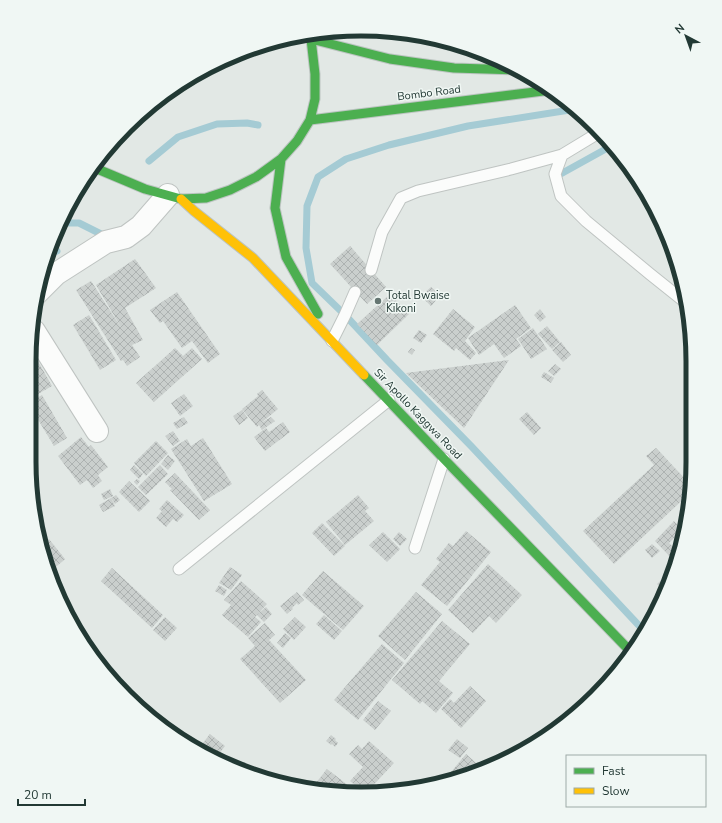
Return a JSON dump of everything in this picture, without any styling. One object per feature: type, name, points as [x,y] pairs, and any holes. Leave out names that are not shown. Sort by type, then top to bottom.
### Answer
[{"type":"main road","name":"Bombo Road","points":[[317,39],[390,60],[454,68],[504,70]]},
{"type":"main road","points":[[98,169],[146,189],[174,197],[206,198],[230,190],[256,177],[281,159],[297,141],[310,120],[315,99],[315,80],[309,40]]},
{"type":"main road","name":"Bombo Road","points":[[310,120],[542,91]]},
{"type":"main road","points":[[281,159],[275,208],[286,257],[332,341]]},
{"type":"main road","name":"Sir Apollo Kaggwa Road","points":[[174,197],[253,258],[444,459],[627,648]]},
{"type":"street","points":[[45,285],[56,274],[106,242],[126,237],[174,197]]},
{"type":"street","points":[[37,336],[97,431]]},
{"type":"lane","points":[[371,270],[382,232],[401,198],[418,191],[511,169],[562,155],[595,135]]},
{"type":"lane","points":[[562,155],[555,174],[561,196],[586,221],[680,298]]},
{"type":"lane","points":[[332,341],[346,315],[355,292]]},
{"type":"lane","points":[[179,569],[389,400]]},
{"type":"lane","points":[[415,548],[444,459]]},
{"type":"building","points":[[350,246],[386,287],[367,304],[330,264]]},
{"type":"building","points":[[135,259],[156,288],[125,308],[143,340],[132,345],[140,357],[127,366],[123,360],[121,361],[76,290],[91,281],[122,329],[96,285]]},
{"type":"building","points":[[431,287],[440,296],[431,306],[421,296]]},
{"type":"building","points":[[177,292],[220,354],[208,363],[192,341],[182,348],[163,321],[160,323],[150,310]]},
{"type":"building","points":[[390,294],[409,314],[377,345],[357,324]]},
{"type":"building","points":[[515,305],[531,328],[516,339],[521,346],[504,358],[494,344],[479,355],[468,338]]},
{"type":"building","points":[[453,309],[475,327],[465,341],[476,353],[470,360],[456,348],[454,351],[433,334]]},
{"type":"building","points":[[540,309],[546,317],[540,322],[534,315]]},
{"type":"building","points":[[89,315],[116,360],[100,370],[73,325]]},
{"type":"building","points":[[547,326],[560,342],[552,349],[538,334]]},
{"type":"building","points":[[533,328],[547,349],[531,359],[518,339]]},
{"type":"building","points":[[419,330],[427,335],[421,343],[413,338]]},
{"type":"building","points":[[561,342],[571,355],[563,362],[552,350]]},
{"type":"building","points":[[175,348],[183,356],[192,348],[202,359],[154,402],[136,383]]},
{"type":"building","points":[[411,348],[415,350],[412,355],[408,352]]},
{"type":"building","points":[[36,358],[52,386],[36,395]]},
{"type":"building","points":[[509,360],[464,428],[406,373]]},
{"type":"building","points":[[555,364],[561,369],[554,376],[548,371]]},
{"type":"building","points":[[544,372],[554,378],[551,383],[541,377]]},
{"type":"building","points":[[262,390],[278,409],[261,423],[271,417],[275,421],[262,430],[259,425],[257,427],[242,409],[258,396],[257,394]]},
{"type":"building","points":[[184,394],[193,406],[180,416],[171,403]]},
{"type":"building","points":[[42,395],[67,438],[54,446],[36,416],[36,398]]},
{"type":"building","points":[[242,410],[248,418],[239,425],[233,416]]},
{"type":"building","points":[[527,412],[541,428],[534,435],[519,419]]},
{"type":"building","points":[[184,417],[188,423],[177,429],[173,423]]},
{"type":"building","points":[[283,422],[290,432],[265,451],[254,437],[266,428],[269,432]]},
{"type":"building","points":[[173,431],[180,441],[173,446],[165,436]]},
{"type":"building","points":[[81,437],[89,447],[91,445],[108,467],[98,475],[102,481],[93,488],[87,480],[80,485],[58,456]]},
{"type":"building","points":[[203,438],[232,484],[204,501],[171,449],[187,439],[191,446]]},
{"type":"building","points":[[156,441],[168,453],[146,476],[134,463]]},
{"type":"building","points":[[656,448],[685,479],[683,499],[614,564],[583,531],[654,465],[646,456]]},
{"type":"building","points":[[168,455],[175,461],[168,470],[161,464]]},
{"type":"building","points":[[134,465],[143,474],[139,479],[130,470]]},
{"type":"building","points":[[160,465],[168,474],[146,495],[138,487]]},
{"type":"building","points":[[175,473],[210,510],[199,520],[170,490],[172,489],[165,482]]},
{"type":"building","points":[[137,479],[140,481],[137,485],[134,482]]},
{"type":"building","points":[[129,481],[150,501],[139,512],[119,492]]},
{"type":"building","points":[[110,489],[113,496],[104,500],[101,494]]},
{"type":"building","points":[[116,495],[120,500],[115,504],[111,498]]},
{"type":"building","points":[[358,495],[369,508],[365,511],[374,521],[345,545],[326,522]]},
{"type":"building","points":[[111,498],[115,506],[103,512],[99,505]]},
{"type":"building","points":[[167,500],[184,515],[177,522],[173,519],[166,527],[156,518],[162,511],[159,509]]},
{"type":"building","points":[[674,521],[679,527],[678,534],[669,543],[674,548],[671,558],[655,541]]},
{"type":"building","points":[[322,523],[345,546],[334,556],[312,533]]},
{"type":"building","points":[[466,531],[491,552],[447,606],[421,585],[440,562],[436,559],[449,543],[453,546]]},
{"type":"building","points":[[383,532],[400,549],[387,562],[369,545]]},
{"type":"building","points":[[399,532],[407,539],[400,546],[393,539]]},
{"type":"building","points":[[49,539],[65,559],[54,569],[47,546],[46,542]]},
{"type":"building","points":[[652,544],[660,551],[652,558],[645,550]]},
{"type":"building","points":[[488,564],[522,595],[496,623],[489,616],[473,633],[448,610]]},
{"type":"building","points":[[230,567],[242,575],[231,590],[219,583]]},
{"type":"building","points":[[112,568],[163,615],[152,628],[101,581]]},
{"type":"building","points":[[323,571],[364,606],[343,630],[302,595]]},
{"type":"building","points":[[665,577],[660,587],[657,584]]},
{"type":"building","points":[[241,581],[267,604],[255,617],[261,622],[248,637],[222,615],[231,605],[224,600]]},
{"type":"building","points":[[219,585],[227,590],[224,596],[215,591]]},
{"type":"building","points":[[297,592],[304,600],[298,605],[297,603],[287,614],[280,606]]},
{"type":"building","points":[[416,592],[442,614],[405,660],[378,636]]},
{"type":"building","points":[[266,607],[272,614],[264,622],[257,615]]},
{"type":"building","points":[[324,615],[342,631],[334,640],[316,624]]},
{"type":"building","points":[[165,617],[177,628],[165,641],[153,630]]},
{"type":"building","points":[[295,617],[306,627],[294,640],[283,629]]},
{"type":"building","points":[[442,621],[470,644],[439,681],[453,693],[436,713],[422,701],[420,704],[392,680]]},
{"type":"building","points":[[265,623],[275,635],[269,640],[306,680],[280,703],[240,659],[255,646],[248,638]]},
{"type":"building","points":[[285,633],[291,638],[283,648],[277,643]]},
{"type":"building","points":[[382,644],[404,663],[358,720],[334,700]]},
{"type":"building","points":[[470,686],[486,701],[461,728],[441,709],[450,699],[454,703]]},
{"type":"building","points":[[378,701],[391,711],[375,730],[363,720]]},
{"type":"building","points":[[210,734],[225,746],[219,754],[201,745]]},
{"type":"building","points":[[331,735],[338,743],[335,747],[326,741]]},
{"type":"building","points":[[457,739],[468,748],[460,758],[448,750]]},
{"type":"building","points":[[369,741],[394,763],[372,786],[357,787],[350,781],[363,767],[349,754],[358,745],[362,749]]},
{"type":"building","points":[[466,754],[478,765],[465,770],[449,775]]},
{"type":"building","points":[[327,769],[350,786],[340,786],[315,783]]},
{"type":"waterway","points":[[567,110],[468,126],[389,145],[346,159],[318,177],[307,206],[306,248],[312,283],[345,315],[472,447],[641,627]]},
{"type":"waterway","points":[[149,161],[178,137],[217,124],[247,123],[258,125]]},
{"type":"waterway","points":[[557,176],[606,149]]},
{"type":"waterway","points":[[67,223],[79,223],[101,234]]},
{"type":"traffic: fast","points":[[98,169],[145,189],[181,199],[206,198],[230,190],[256,177],[281,159],[297,141],[310,120],[315,99],[315,74],[311,40]]},
{"type":"traffic: fast","points":[[314,40],[390,59],[454,68],[504,70]]},
{"type":"traffic: fast","points":[[310,120],[542,91]]},
{"type":"traffic: fast","points":[[281,159],[275,208],[286,257],[318,314]]},
{"type":"traffic: fast","points":[[364,375],[627,648]]},
{"type":"traffic: slow","points":[[181,199],[253,258],[364,375]]},
{"type":"place","name":"Total Bwaise Kikoni","points":[[378,301]]}]
